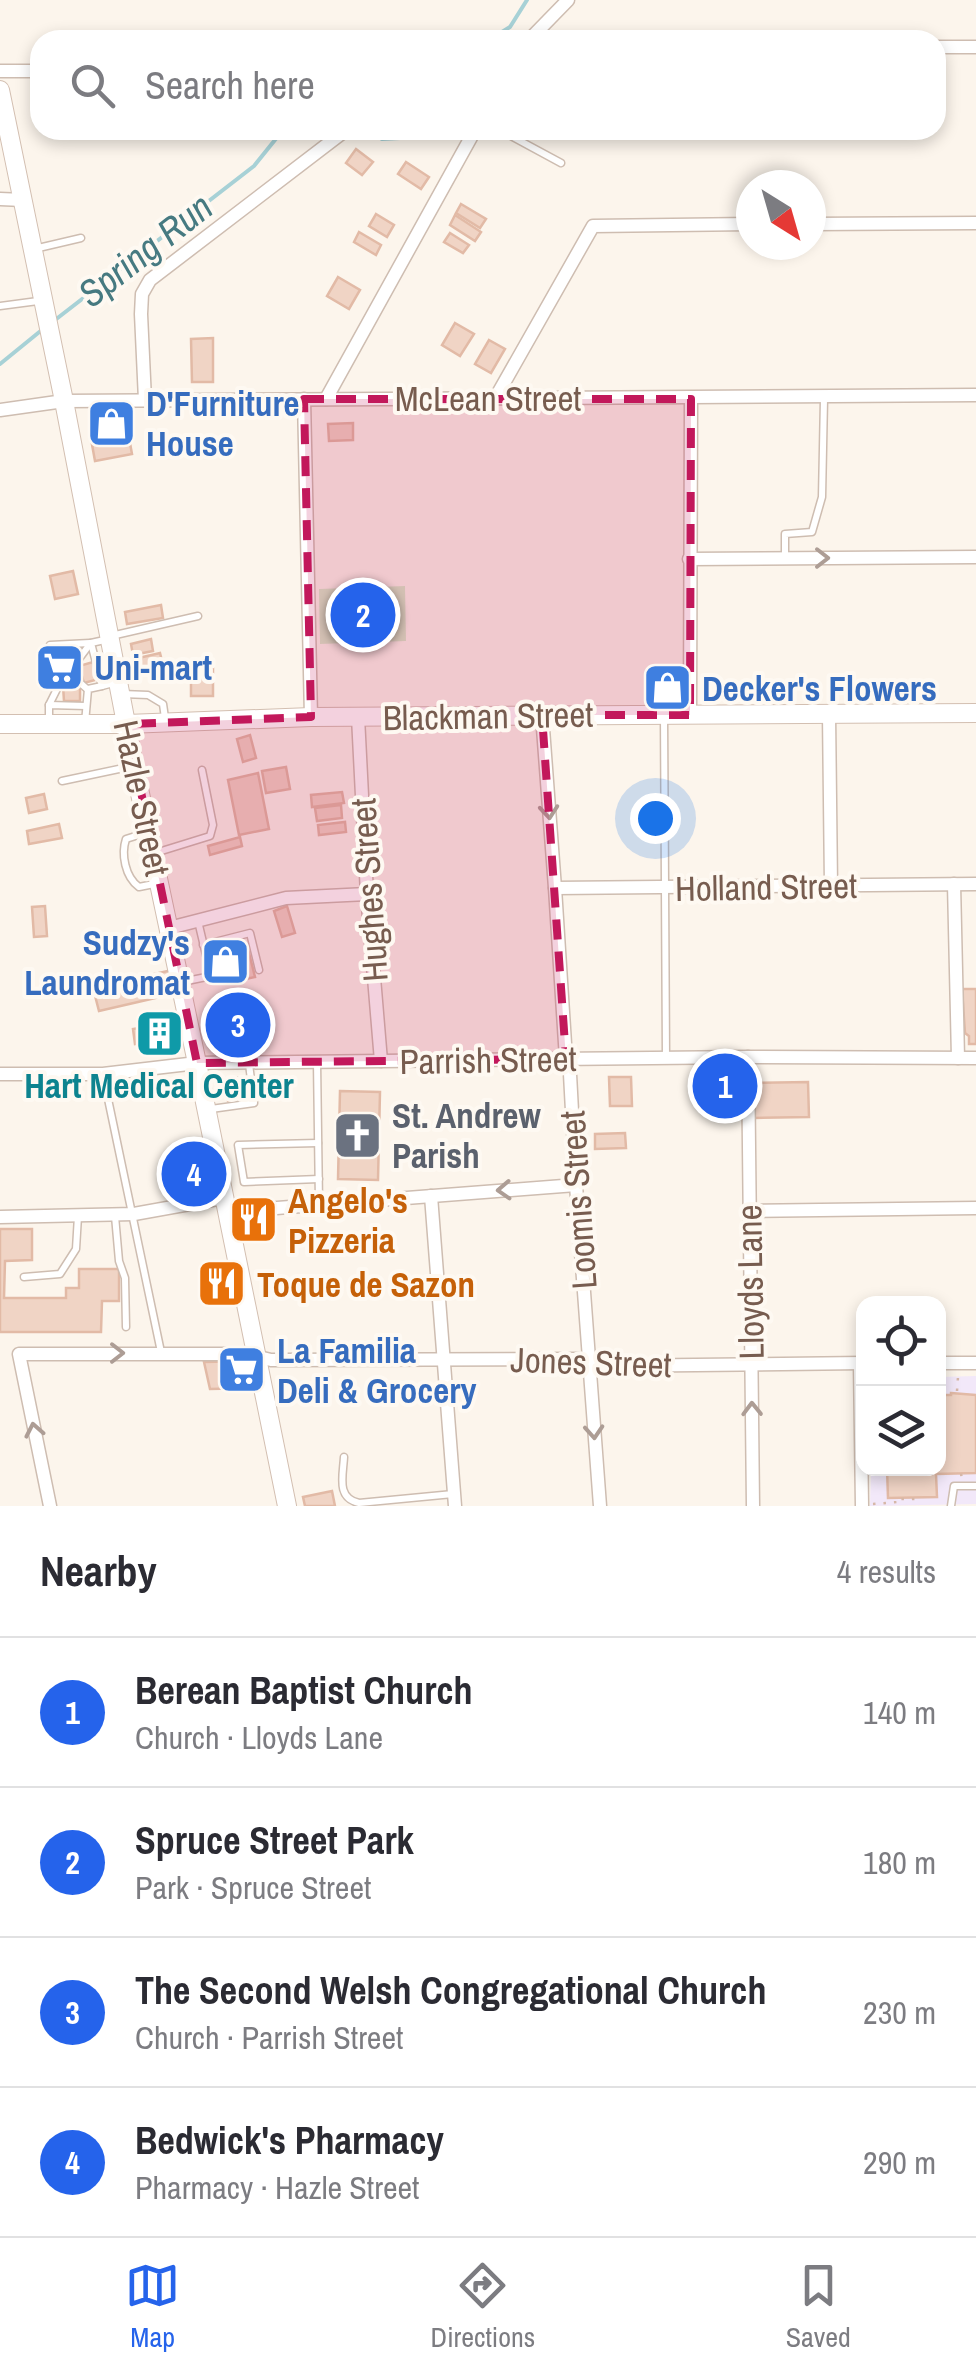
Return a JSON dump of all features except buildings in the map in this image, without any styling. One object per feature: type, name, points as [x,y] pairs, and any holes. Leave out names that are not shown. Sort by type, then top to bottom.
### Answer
[{"type":"main road","name":"Hazle Street","points":[[0,90],[110,638],[114,687],[127,724],[287,1506]]},
{"type":"main road","name":"Blackman Street","points":[[0,724],[49,724],[85,715],[127,724],[311,717],[976,712]]},
{"type":"street","points":[[539,30],[568,0]]},
{"type":"street","points":[[946,47],[976,47]]},
{"type":"street","points":[[0,70],[30,71]]},
{"type":"street","points":[[145,400],[142,294],[150,280],[333,140]]},
{"type":"street","points":[[326,398],[469,140]]},
{"type":"street","points":[[0,200],[23,200]]},
{"type":"street","points":[[826,224],[976,223]]},
{"type":"street","points":[[496,397],[593,226],[736,224]]},
{"type":"street","name":"McLean Street","points":[[0,410],[64,402],[145,400],[976,396]]},
{"type":"street","points":[[304,399],[311,717]]},
{"type":"street","points":[[690,399],[690,715]]},
{"type":"street","points":[[689,560],[976,557]]},
{"type":"street","points":[[829,714],[831,886]]},
{"type":"street","name":"Loomis Street","points":[[542,715],[600,1506]]},
{"type":"street","name":"Hughes Street","points":[[358,718],[380,1062]]},
{"type":"street","points":[[954,884],[958,1058]]},
{"type":"street","name":"Holland Street","points":[[556,888],[976,884]]},
{"type":"street","points":[[169,928],[286,898],[367,894]]},
{"type":"street","name":"Lloyds Lane","points":[[748,1058],[753,1506]]},
{"type":"street","name":"Parrish Street","points":[[0,1074],[103,1074],[198,1063],[248,1062],[976,1058]]},
{"type":"street","points":[[0,1216],[134,1214],[224,1204],[320,1204],[576,1184]]},
{"type":"street","points":[[432,1196],[454,1500]]},
{"type":"street","points":[[749,1211],[976,1208]]},
{"type":"street","name":"Jones Street","points":[[50,1506],[19,1354],[246,1354],[272,1360],[589,1359],[604,1366],[856,1363]]},
{"type":"street","points":[[946,1363],[976,1363]]},
{"type":"street","points":[[863,1386],[867,1505]]},
{"type":"lane","points":[[518,140],[561,163]]},
{"type":"lane","points":[[33,249],[81,238]]},
{"type":"lane","points":[[0,306],[45,309]]},
{"type":"lane","points":[[785,559],[784,534],[812,532],[822,497],[824,398]]},
{"type":"lane","points":[[50,644],[91,643],[198,616]]},
{"type":"lane","points":[[49,724],[49,704],[91,643]]},
{"type":"lane","points":[[91,643],[114,687]]},
{"type":"lane","points":[[69,673],[88,689],[114,687],[148,695],[163,704],[165,722]]},
{"type":"lane","points":[[49,704],[85,715],[88,689]]},
{"type":"lane","points":[[664,715],[666,1059]]},
{"type":"lane","points":[[62,780],[134,765]]},
{"type":"lane","points":[[154,853],[210,836],[212,824],[202,770]]},
{"type":"lane","points":[[149,832],[126,838],[123,852],[133,883],[139,887],[160,883]]},
{"type":"lane","points":[[181,982],[211,976],[198,921]]},
{"type":"lane","points":[[203,944],[250,934],[259,970]]},
{"type":"lane","points":[[206,1110],[254,1102],[248,1062]]},
{"type":"lane","points":[[317,1062],[320,1204]]},
{"type":"lane","points":[[103,1074],[162,1353]]},
{"type":"lane","points":[[233,1085],[249,1079]]},
{"type":"lane","points":[[318,1143],[238,1145],[244,1182],[319,1179]]},
{"type":"lane","points":[[24,1277],[60,1274],[76,1249],[78,1214]]},
{"type":"lane","points":[[115,1215],[119,1261],[126,1278],[126,1328]]},
{"type":"lane","points":[[344,1457],[342,1488],[350,1501],[454,1500]]},
{"type":"lane","points":[[951,1506],[954,1486],[976,1486]]},
{"type":"path","points":[[958,1375],[958,1391]]},
{"type":"path","points":[[867,1505],[920,1499]]},
{"type":"highlighted area","points":[[304,399],[691,399],[690,715],[542,715],[566,1059],[197,1063],[127,724],[311,717]]},
{"type":"shaded area","points":[[976,1376],[976,1504],[870,1506],[871,1476],[946,1476],[946,1377]]},
{"type":"green space","points":[[405,586],[406,641],[320,644],[319,589]]},
{"type":"waterway","name":"Spring Run","points":[[505,30],[527,0]]},
{"type":"waterway","name":"Spring Run","points":[[55,320],[254,166],[275,140]]},
{"type":"waterway","name":"Spring Run","points":[[0,364],[43,329]]},
{"type":"place","name":"D'Furniture House","points":[[111,423]]},
{"type":"place","name":"Spruce Street Park","points":[[363,615]]},
{"type":"place","name":"Uni-mart","points":[[59,667]]},
{"type":"place","name":"Decker's Flowers","points":[[667,688]]},
{"type":"place","name":"Sudzy's Laundromat","points":[[225,962]]},
{"type":"place","name":"The Second Welsh Congregational Church","points":[[238,1025]]},
{"type":"place","name":"Hart Medical Center","points":[[159,1033]]},
{"type":"place","name":"Berean Baptist Church","points":[[725,1086]]},
{"type":"place","name":"St. Andrew Parish","points":[[357,1135]]},
{"type":"place","name":"Bedwick's Pharmacy","points":[[194,1174]]},
{"type":"place","name":"Angelo's Pizzeria","points":[[253,1220]]},
{"type":"place","name":"Toque de Sazon","points":[[222,1284]]},
{"type":"place","name":"La Familia Deli & Grocery","points":[[242,1370]]}]
